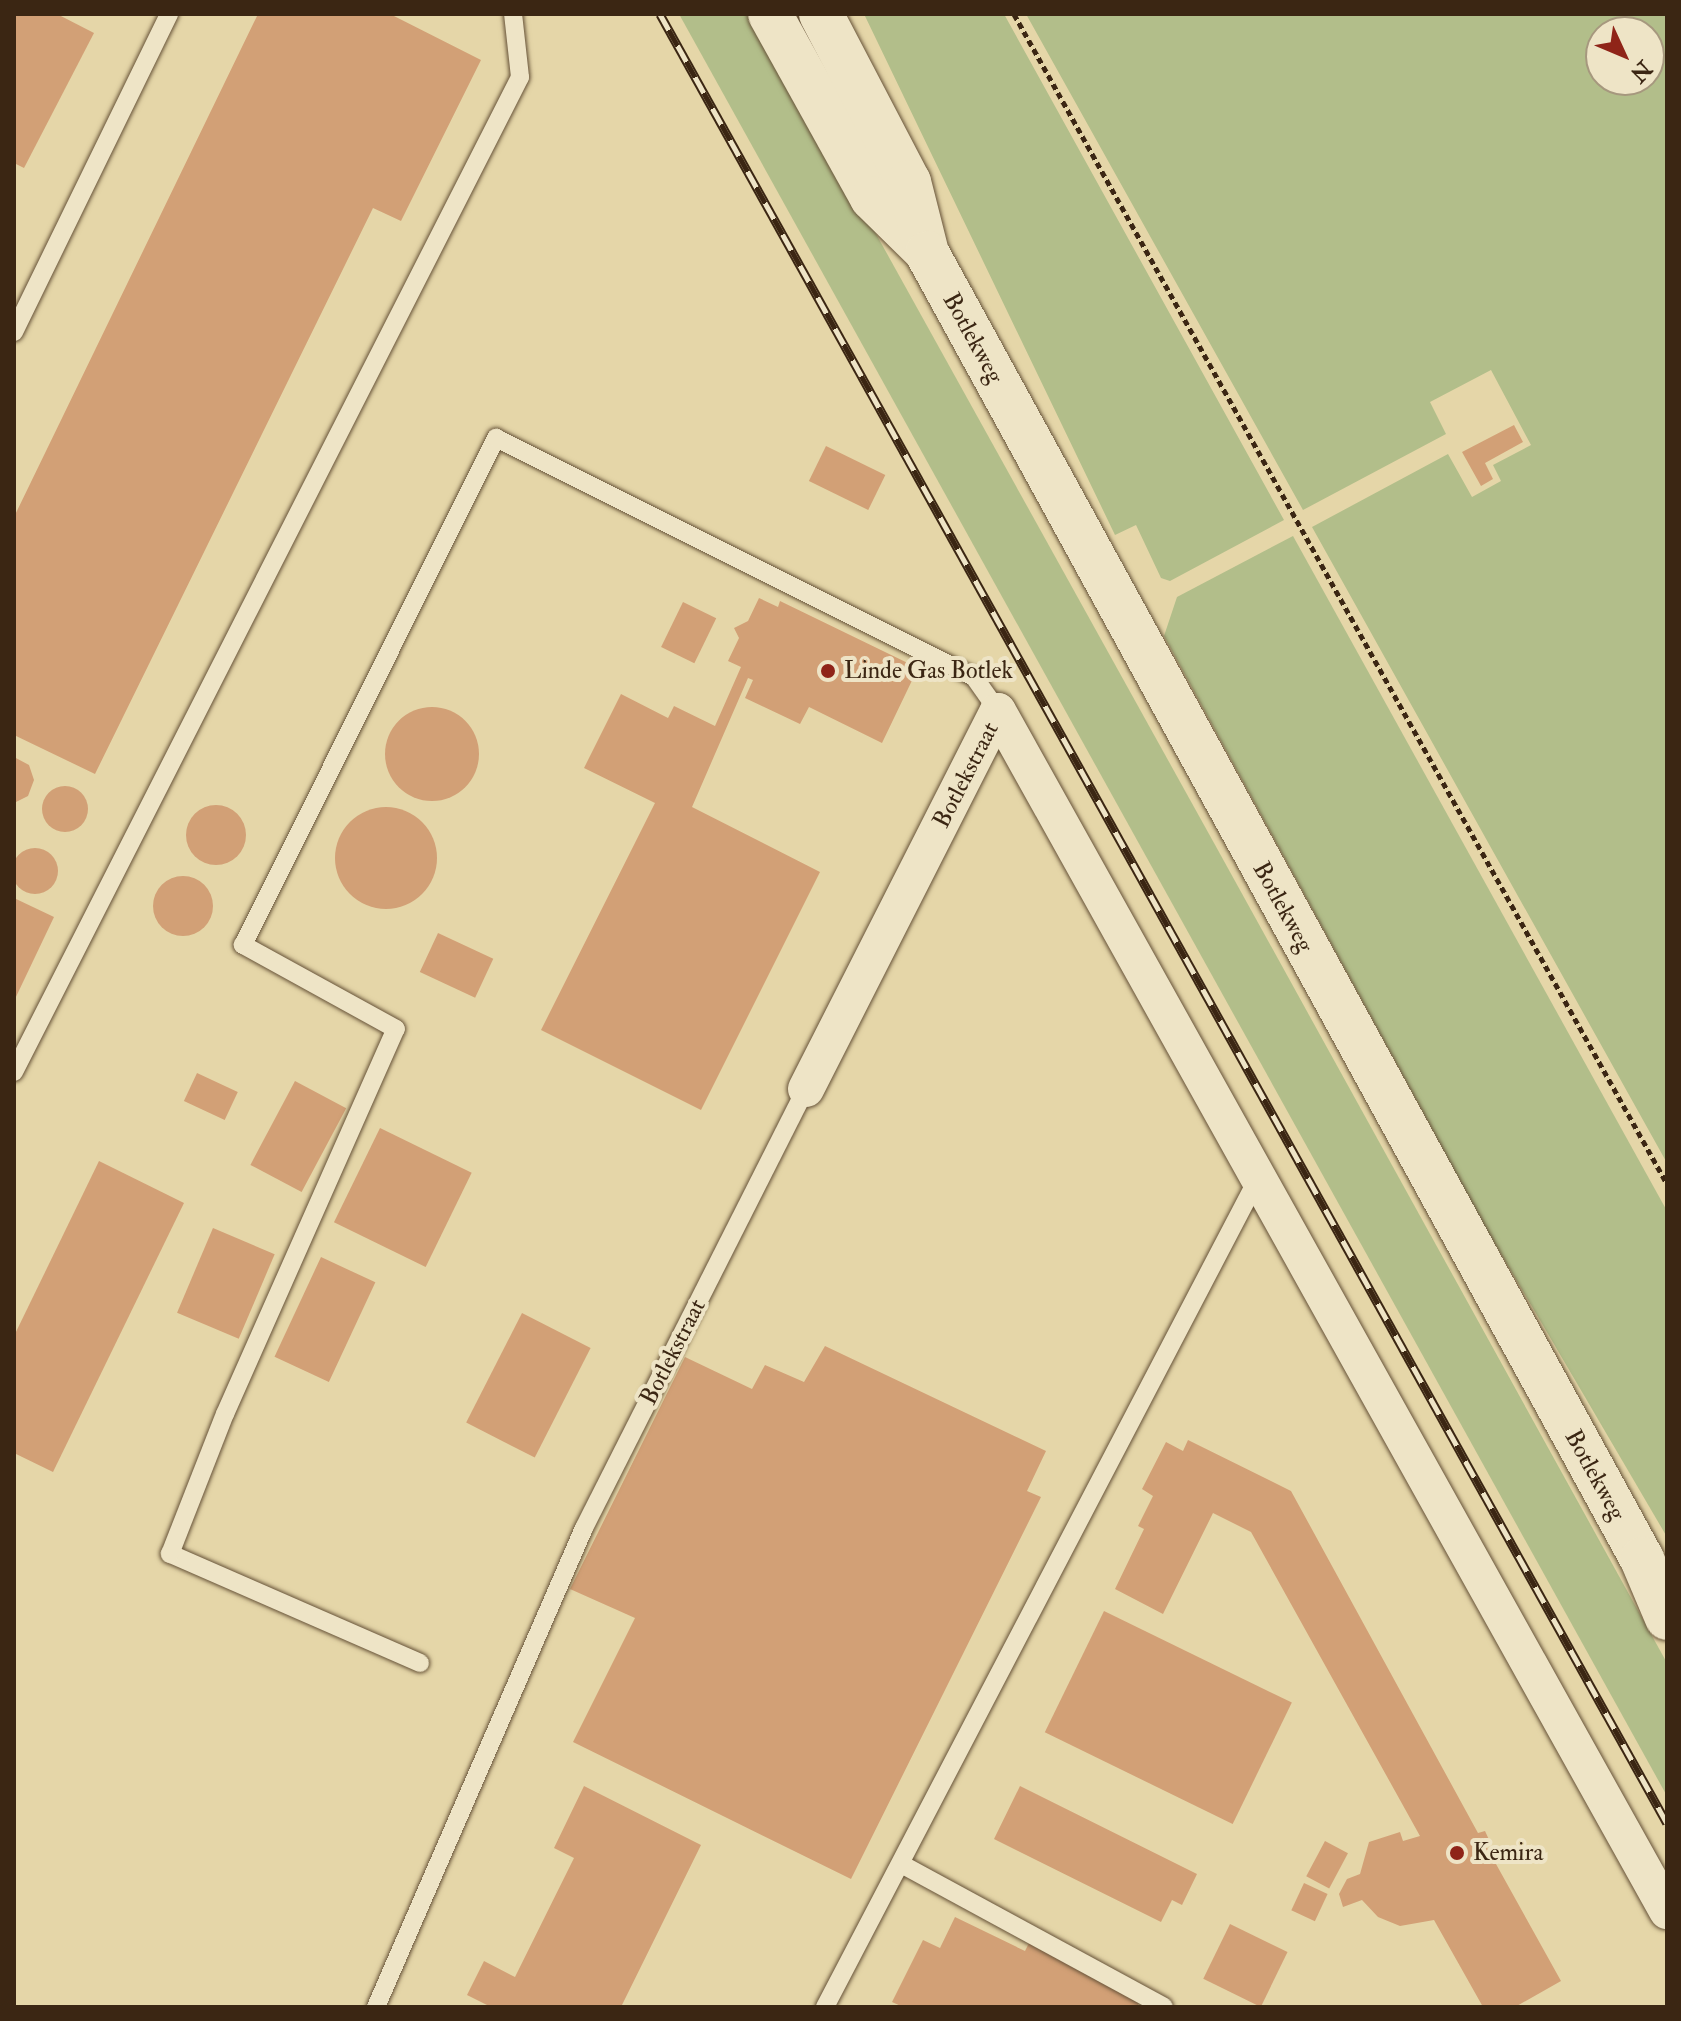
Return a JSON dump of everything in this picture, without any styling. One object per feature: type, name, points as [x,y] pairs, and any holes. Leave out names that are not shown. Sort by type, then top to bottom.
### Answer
[{"type":"main road","name":"Botlekweg","points":[[770,14],[872,198],[927,253]]},
{"type":"main road","name":"Botlekweg","points":[[821,14],[909,182],[927,253],[1654,1572],[1667,1618]]},
{"type":"street","name":"Botlekstraat","points":[[806,1089],[998,711]]},
{"type":"street","points":[[998,711],[1667,1911]]},
{"type":"lane","points":[[14,332],[169,14]]},
{"type":"lane","points":[[14,1072],[520,77],[513,14]]},
{"type":"lane","points":[[420,1663],[170,1554],[225,1414],[396,1029],[243,945],[496,438],[974,677],[998,711]]},
{"type":"lane","name":"Botlekstraat","points":[[376,2007],[584,1528],[806,1089]]},
{"type":"lane","points":[[825,2007],[1258,1178]]},
{"type":"lane","points":[[901,1864],[1164,2007]]},
{"type":"path","points":[[1014,14],[1667,1184]]},
{"type":"green space","points":[[679,14],[754,14],[1214,843],[1667,1663],[1667,1796]]},
{"type":"green space","points":[[864,14],[1004,14],[1284,520],[1170,581],[1161,578],[1136,525],[1115,535]]},
{"type":"green space","points":[[1026,14],[1667,14],[1667,1163],[1312,527],[1448,454],[1472,497],[1501,481],[1493,465],[1531,445],[1491,370],[1430,402],[1446,434],[1303,510]]},
{"type":"green space","points":[[1293,536],[1667,1211],[1667,1537],[1487,1230],[1164,636],[1177,597]]},
{"type":"building","points":[[14,14],[57,14],[94,33],[24,168],[14,163]]},
{"type":"building","points":[[258,14],[390,14],[481,60],[401,221],[373,208],[95,774],[14,735],[14,517]]},
{"type":"building","points":[[1514,425],[1523,442],[1485,463],[1493,479],[1481,486],[1462,452]]},
{"type":"building","points":[[826,446],[885,475],[868,510],[809,481]]},
{"type":"building","points":[[759,598],[778,607],[780,601],[918,668],[882,743],[809,707],[800,724],[745,698],[753,680],[748,678],[692,807],[820,872],[701,1110],[541,1030],[655,803],[584,768],[621,694],[668,718],[674,706],[715,726],[741,667],[728,661],[739,638],[734,628],[748,621]]},
{"type":"building","points":[[683,602],[716,618],[694,663],[661,647]]},
{"type":"building","points":[[432,707],[450,711],[465,721],[475,736],[479,754],[475,772],[465,787],[450,797],[432,801],[414,797],[399,787],[389,772],[385,754],[389,736],[399,721],[414,711]]},
{"type":"building","points":[[14,757],[29,765],[34,780],[28,796],[14,803]]},
{"type":"building","points":[[65,786],[81,793],[88,809],[81,825],[65,832],[49,825],[42,809],[49,793]]},
{"type":"building","points":[[216,805],[228,807],[237,814],[244,823],[244,847],[237,856],[228,863],[216,865],[204,863],[195,856],[188,847],[186,835],[188,823],[195,814],[204,807]]},
{"type":"building","points":[[386,807],[415,815],[429,829],[437,858],[429,887],[415,901],[386,909],[357,901],[343,887],[335,858],[343,829],[357,815]]},
{"type":"building","points":[[35,848],[51,855],[58,871],[51,887],[35,894],[19,887],[12,871],[19,855]]},
{"type":"building","points":[[183,876],[195,878],[204,885],[211,894],[211,918],[204,927],[195,934],[183,936],[171,934],[162,927],[155,918],[153,906],[155,894],[162,885],[171,878]]},
{"type":"building","points":[[14,898],[54,917],[14,1001]]},
{"type":"building","points":[[438,933],[493,959],[475,998],[420,972]]},
{"type":"building","points":[[197,1073],[238,1092],[225,1120],[184,1101]]},
{"type":"building","points":[[295,1081],[346,1108],[302,1192],[250,1165]]},
{"type":"building","points":[[380,1128],[472,1173],[426,1267],[334,1222]]},
{"type":"building","points":[[99,1161],[184,1203],[53,1472],[14,1453],[14,1336]]},
{"type":"building","points":[[213,1228],[275,1254],[239,1339],[177,1313]]},
{"type":"building","points":[[321,1257],[375,1282],[329,1382],[275,1357]]},
{"type":"building","points":[[522,1313],[591,1348],[535,1458],[466,1423]]},
{"type":"building","points":[[825,1346],[1046,1451],[1027,1491],[1041,1497],[851,1879],[573,1742],[635,1618],[570,1589],[685,1357],[752,1389],[765,1365],[804,1382]]},
{"type":"building","points":[[1188,1440],[1291,1491],[1478,1833],[1485,1831],[1491,1844],[1486,1846],[1561,1981],[1515,2007],[1483,2007],[1434,1920],[1400,1926],[1378,1917],[1362,1900],[1343,1907],[1339,1894],[1347,1879],[1360,1874],[1369,1842],[1400,1832],[1403,1841],[1420,1836],[1251,1532],[1213,1513],[1163,1614],[1115,1589],[1144,1529],[1138,1526],[1153,1496],[1142,1489],[1166,1442],[1183,1451]]},
{"type":"building","points":[[1104,1611],[1292,1703],[1233,1824],[1045,1732]]},
{"type":"building","points":[[584,1786],[701,1845],[621,2007],[491,2007],[467,1995],[484,1961],[515,1977],[574,1858],[554,1848]]},
{"type":"building","points":[[1020,1786],[1197,1874],[1182,1905],[1172,1900],[1161,1922],[994,1839]]},
{"type":"building","points":[[1325,1841],[1348,1853],[1329,1889],[1306,1876]]},
{"type":"building","points":[[1304,1883],[1328,1894],[1315,1921],[1291,1910]]},
{"type":"building","points":[[955,1917],[1025,1951],[1029,1943],[1141,1998],[1137,2007],[903,2007],[892,2002],[923,1940],[940,1948]]},
{"type":"building","points":[[1230,1924],[1288,1952],[1261,2007],[1203,1979]]},
{"type":"railway","points":[[660,14],[1667,1823]]},
{"type":"place","name":"Linde Gas Botlek","points":[[828,671]]},
{"type":"place","name":"Kemira","points":[[1457,1853]]}]
